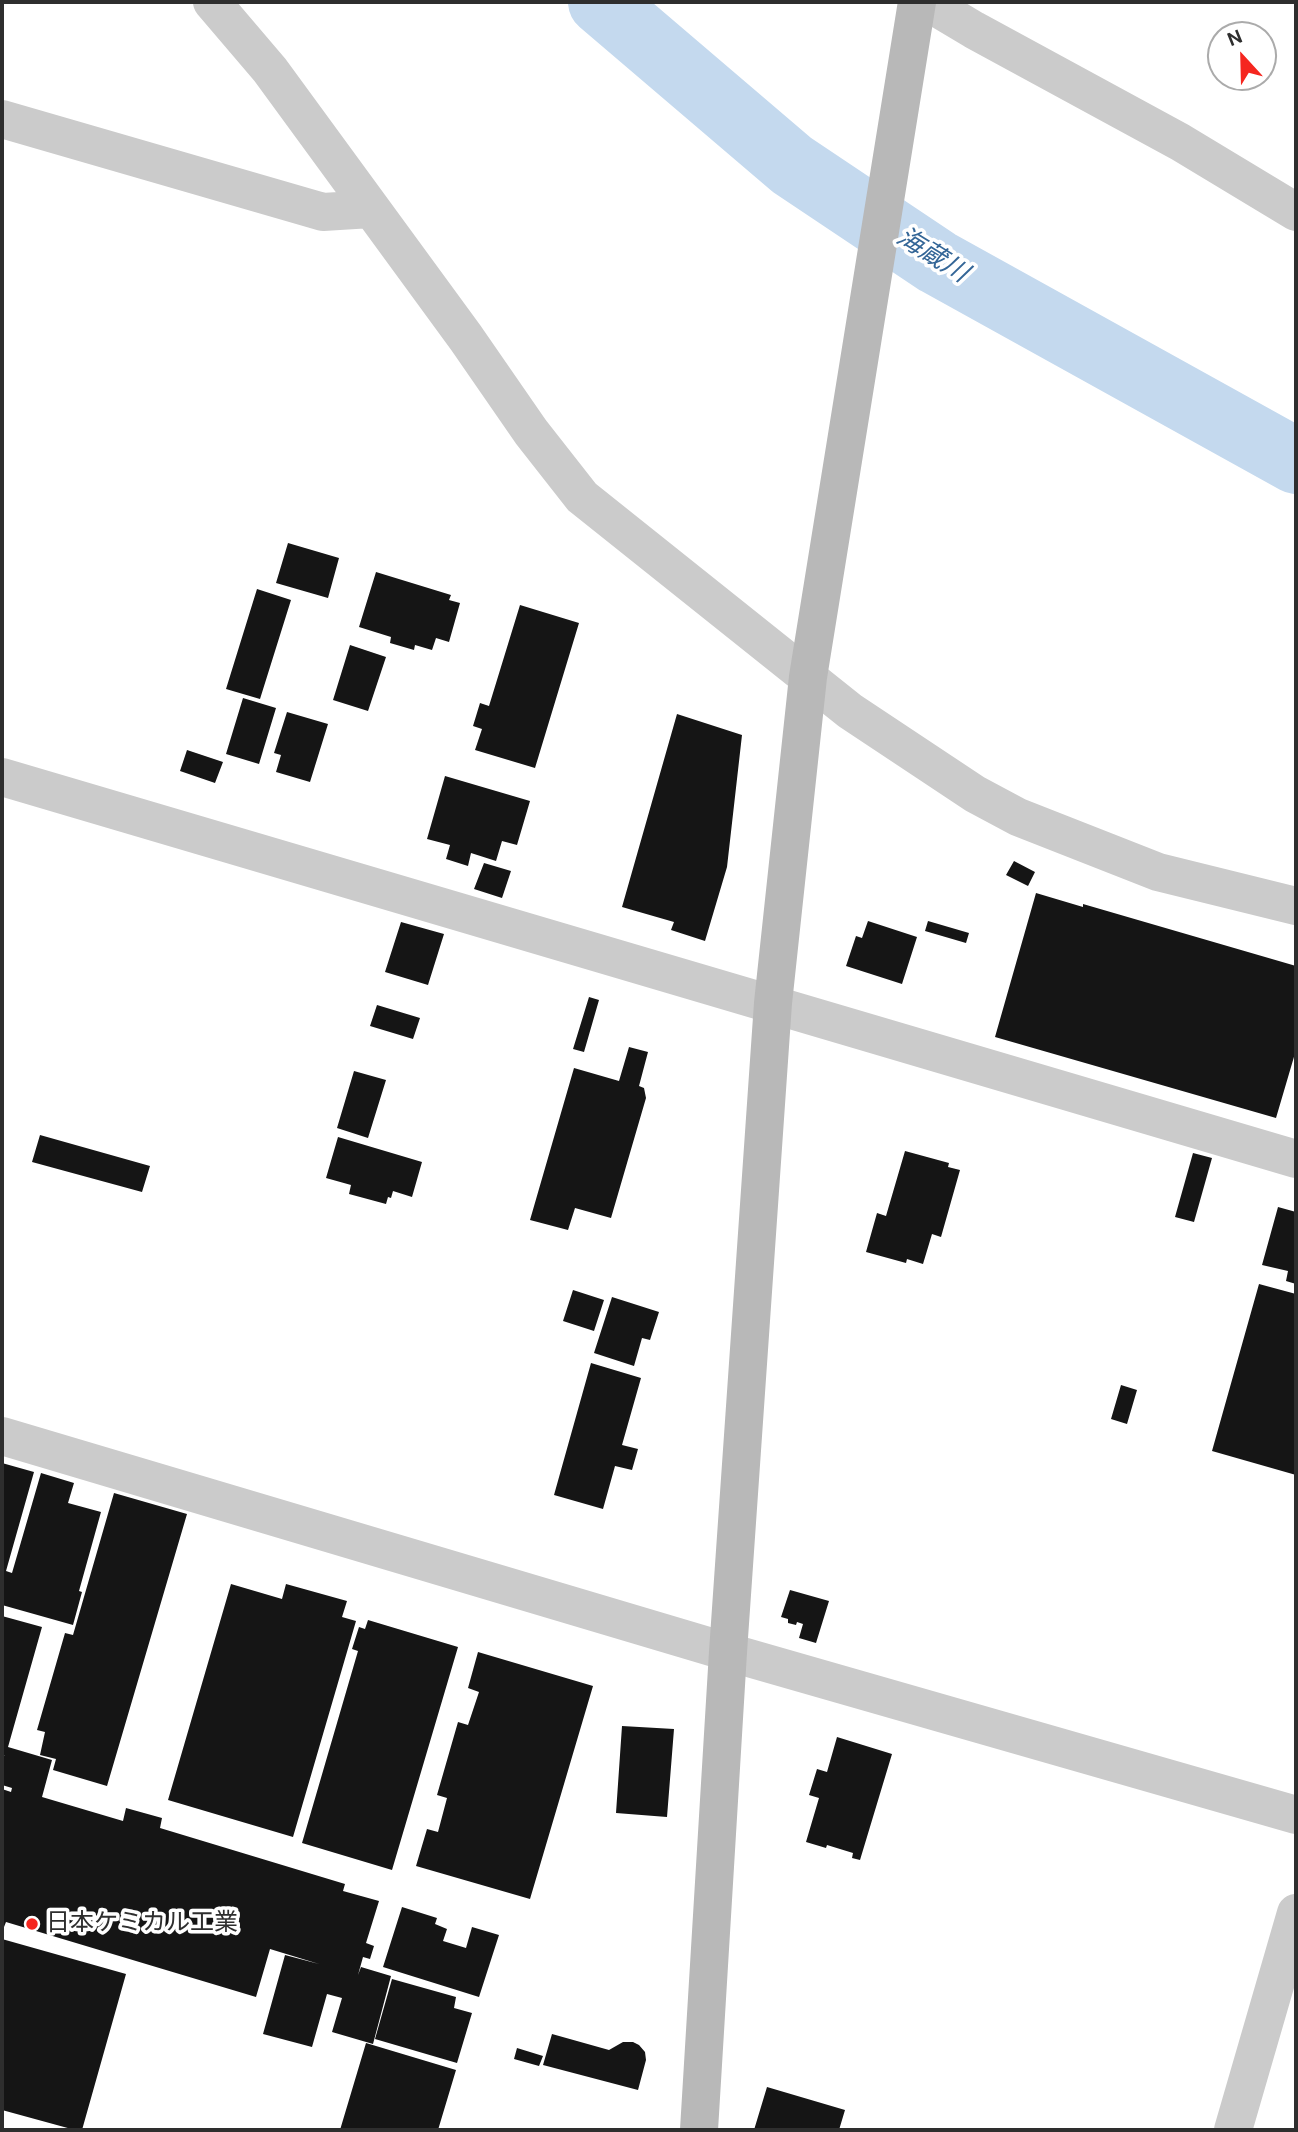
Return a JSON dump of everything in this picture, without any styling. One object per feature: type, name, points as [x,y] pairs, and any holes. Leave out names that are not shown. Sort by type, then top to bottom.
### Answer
[{"type":"street","points":[[212,2],[270,70],[466,338],[531,432],[582,497],[850,711],[975,794],[1018,817],[1158,872],[1296,906]]},
{"type":"street","points":[[699,2130],[728,1652],[773,1003],[808,677],[917,2]]},
{"type":"street","points":[[927,2],[1180,142],[1296,212]]},
{"type":"street","points":[[2,119],[323,212],[371,209]]},
{"type":"street","points":[[2,777],[1296,1159]]},
{"type":"street","points":[[2,1436],[728,1652],[1296,1815]]},
{"type":"street","points":[[1233,2130],[1296,1913]]},
{"type":"building","points":[[288,543],[339,558],[328,598],[276,583]]},
{"type":"building","points":[[376,572],[451,595],[449,600],[460,603],[449,642],[436,638],[432,650],[415,645],[414,650],[390,643],[391,637],[359,627]]},
{"type":"building","points":[[257,589],[291,600],[260,699],[226,689]]},
{"type":"building","points":[[520,605],[579,623],[535,768],[475,750],[482,729],[473,726],[480,703],[489,706]]},
{"type":"building","points":[[350,645],[386,657],[368,711],[333,700]]},
{"type":"building","points":[[243,698],[276,708],[259,764],[226,754]]},
{"type":"building","points":[[287,712],[328,724],[310,782],[276,772],[281,755],[274,753]]},
{"type":"building","points":[[677,714],[742,735],[727,867],[705,941],[671,930],[674,922],[622,907]]},
{"type":"building","points":[[187,750],[223,762],[215,783],[180,771]]},
{"type":"building","points":[[445,776],[530,801],[517,845],[502,841],[496,861],[471,853],[468,866],[446,859],[450,845],[427,839]]},
{"type":"building","points":[[1014,861],[1035,872],[1028,886],[1006,875]]},
{"type":"building","points":[[484,863],[511,871],[502,898],[474,889]]},
{"type":"building","points":[[1036,893],[1083,907],[1083,904],[1296,966],[1296,1050],[1276,1118],[995,1037]]},
{"type":"building","points":[[868,921],[917,937],[902,984],[846,966],[856,936],[862,938]]},
{"type":"building","points":[[928,921],[969,933],[966,943],[925,931]]},
{"type":"building","points":[[401,922],[444,934],[428,985],[385,972]]},
{"type":"building","points":[[589,997],[599,1000],[584,1052],[573,1049]]},
{"type":"building","points":[[377,1005],[420,1018],[413,1039],[370,1026]]},
{"type":"building","points":[[629,1047],[648,1052],[639,1086],[644,1088],[646,1098],[611,1218],[575,1208],[568,1230],[530,1220],[574,1068],[619,1081]]},
{"type":"building","points":[[354,1071],[386,1080],[368,1138],[337,1128]]},
{"type":"building","points":[[40,1135],[150,1166],[142,1192],[32,1162]]},
{"type":"building","points":[[338,1137],[422,1162],[412,1197],[393,1191],[386,1204],[349,1194],[351,1185],[326,1178]]},
{"type":"building","points":[[905,1151],[949,1163],[948,1167],[960,1170],[941,1237],[932,1234],[923,1264],[907,1259],[906,1263],[866,1252],[877,1213],[886,1216]]},
{"type":"building","points":[[1193,1153],[1212,1158],[1194,1222],[1175,1217]]},
{"type":"building","points":[[1278,1207],[1296,1212],[1296,1284],[1286,1281],[1288,1271],[1262,1265]]},
{"type":"building","points":[[1259,1284],[1296,1294],[1296,1475],[1212,1451]]},
{"type":"building","points":[[573,1290],[604,1300],[594,1331],[563,1321]]},
{"type":"building","points":[[612,1297],[659,1312],[650,1340],[642,1338],[634,1366],[594,1353]]},
{"type":"building","points":[[591,1363],[641,1378],[622,1445],[638,1449],[632,1470],[615,1466],[603,1509],[554,1495]]},
{"type":"building","points":[[1121,1385],[1137,1390],[1127,1424],[1111,1419]]},
{"type":"building","points":[[2,1463],[34,1472],[6,1571],[12,1573],[41,1473],[74,1483],[68,1503],[101,1512],[79,1591],[82,1592],[73,1625],[2,1605]]},
{"type":"building","points":[[114,1493],[187,1514],[107,1786],[53,1770],[56,1759],[40,1755],[45,1732],[37,1730],[65,1633],[73,1635]]},
{"type":"building","points":[[231,1584],[282,1599],[286,1584],[347,1601],[342,1617],[356,1621],[293,1837],[168,1800]]},
{"type":"building","points":[[790,1590],[829,1601],[816,1643],[799,1638],[803,1624],[788,1623],[788,1619],[781,1617]]},
{"type":"building","points":[[2,1616],[42,1627],[8,1747],[52,1760],[42,1797],[123,1821],[126,1808],[162,1818],[160,1828],[345,1884],[343,1891],[379,1901],[366,1943],[374,1946],[370,1959],[363,1957],[358,1975],[361,1967],[391,1976],[373,2044],[332,2032],[342,1998],[327,1994],[312,2047],[263,2034],[285,1955],[319,1964],[270,1949],[256,1997],[6,1922],[2,1932],[2,1789],[11,1792],[12,1788],[2,1785],[2,1756],[5,1756],[2,1755]]},
{"type":"building","points":[[368,1620],[458,1647],[392,1870],[302,1843],[358,1651],[352,1649],[359,1627],[365,1629]]},
{"type":"building","points":[[478,1652],[593,1686],[530,1899],[416,1866],[427,1829],[438,1832],[447,1798],[437,1795],[458,1722],[468,1725],[479,1692],[468,1688]]},
{"type":"building","points":[[622,1726],[674,1729],[667,1817],[616,1813]]},
{"type":"building","points":[[837,1737],[892,1754],[860,1860],[852,1858],[853,1853],[806,1842],[819,1798],[809,1795],[817,1769],[827,1772]]},
{"type":"building","points":[[402,1907],[437,1918],[435,1924],[447,1929],[443,1941],[466,1948],[472,1927],[499,1935],[479,1997],[383,1967]]},
{"type":"building","points":[[2,1939],[126,1974],[82,2130],[2,2110]]},
{"type":"building","points":[[392,1979],[456,1997],[454,2008],[472,2013],[457,2063],[375,2039]]},
{"type":"building","points":[[552,2034],[609,2050],[623,2042],[639,2045],[645,2052],[646,2060],[638,2090],[543,2065]]},
{"type":"building","points":[[366,2043],[456,2070],[438,2130],[340,2130]]},
{"type":"building","points":[[517,2048],[543,2056],[539,2066],[514,2059]]},
{"type":"building","points":[[767,2087],[845,2110],[839,2130],[754,2130]]},
{"type":"waterway","name":"海蔵川","points":[[601,2],[792,165],[937,262],[1296,461]]},
{"type":"place","name":"日本ケミカル工業","points":[[32,1924]]}]
